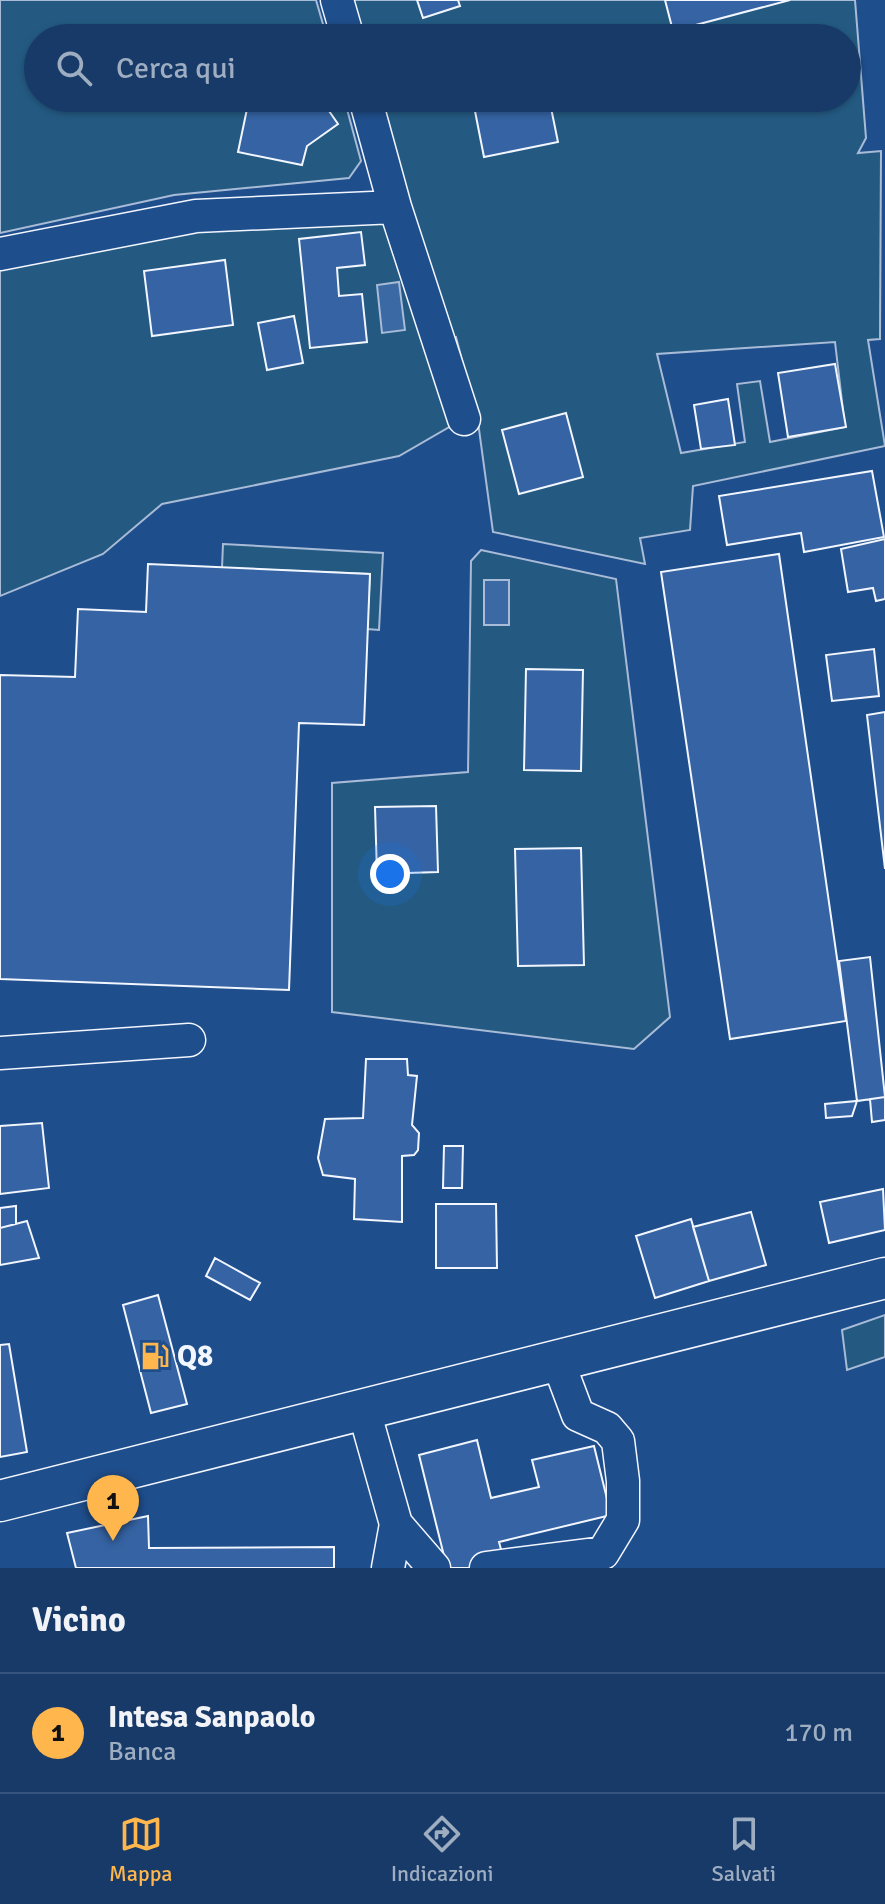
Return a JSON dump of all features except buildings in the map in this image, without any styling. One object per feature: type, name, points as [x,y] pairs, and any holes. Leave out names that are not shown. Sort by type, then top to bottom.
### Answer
[{"type":"main road","points":[[0,1501],[363,1407],[885,1278]]},
{"type":"street","points":[[337,0],[344,24]]},
{"type":"street","points":[[369,112],[395,207],[464,419]]},
{"type":"street","points":[[0,254],[196,216],[395,207]]},
{"type":"street","points":[[0,1053],[189,1040]]},
{"type":"street","points":[[486,1568],[574,1562],[603,1553],[623,1520],[623,1481],[618,1441],[607,1428],[578,1415],[557,1359]]},
{"type":"street","points":[[363,1407],[396,1524],[434,1568]]},
{"type":"street","points":[[388,1568],[396,1524]]},
{"type":"shaded area","points":[[0,0],[316,0],[323,24],[24,24],[24,112],[348,112],[361,161],[349,178],[174,195],[0,233]]},
{"type":"shaded area","points":[[347,0],[855,0],[857,24],[353,24]]},
{"type":"shaded area","points":[[861,75],[866,138],[858,153],[881,151],[880,339],[868,340],[885,446],[693,486],[690,530],[640,538],[645,564],[493,532],[478,422],[456,337],[439,342],[463,419],[399,456],[162,504],[103,554],[0,596],[0,254],[395,207],[378,112],[861,112]],"holes":[[[835,342],[845,427],[770,442],[760,381],[737,384],[745,442],[681,453],[657,354]]]},
{"type":"shaded area","points":[[399,282],[405,330],[382,333],[377,285]]},
{"type":"shaded area","points":[[223,544],[383,553],[379,630],[367,629],[370,574],[222,568]]},
{"type":"shaded area","points":[[481,550],[616,579],[670,1017],[634,1049],[332,1012],[332,783],[468,772],[471,561]]},
{"type":"shaded area","points":[[484,580],[509,580],[509,625],[484,625]]},
{"type":"shaded area","points":[[885,1315],[885,1357],[847,1370],[842,1330]]},
{"type":"place","name":"Q8","points":[[155,1356]]},
{"type":"place","name":"Intesa Sanpaolo","points":[[113,1541]]}]
